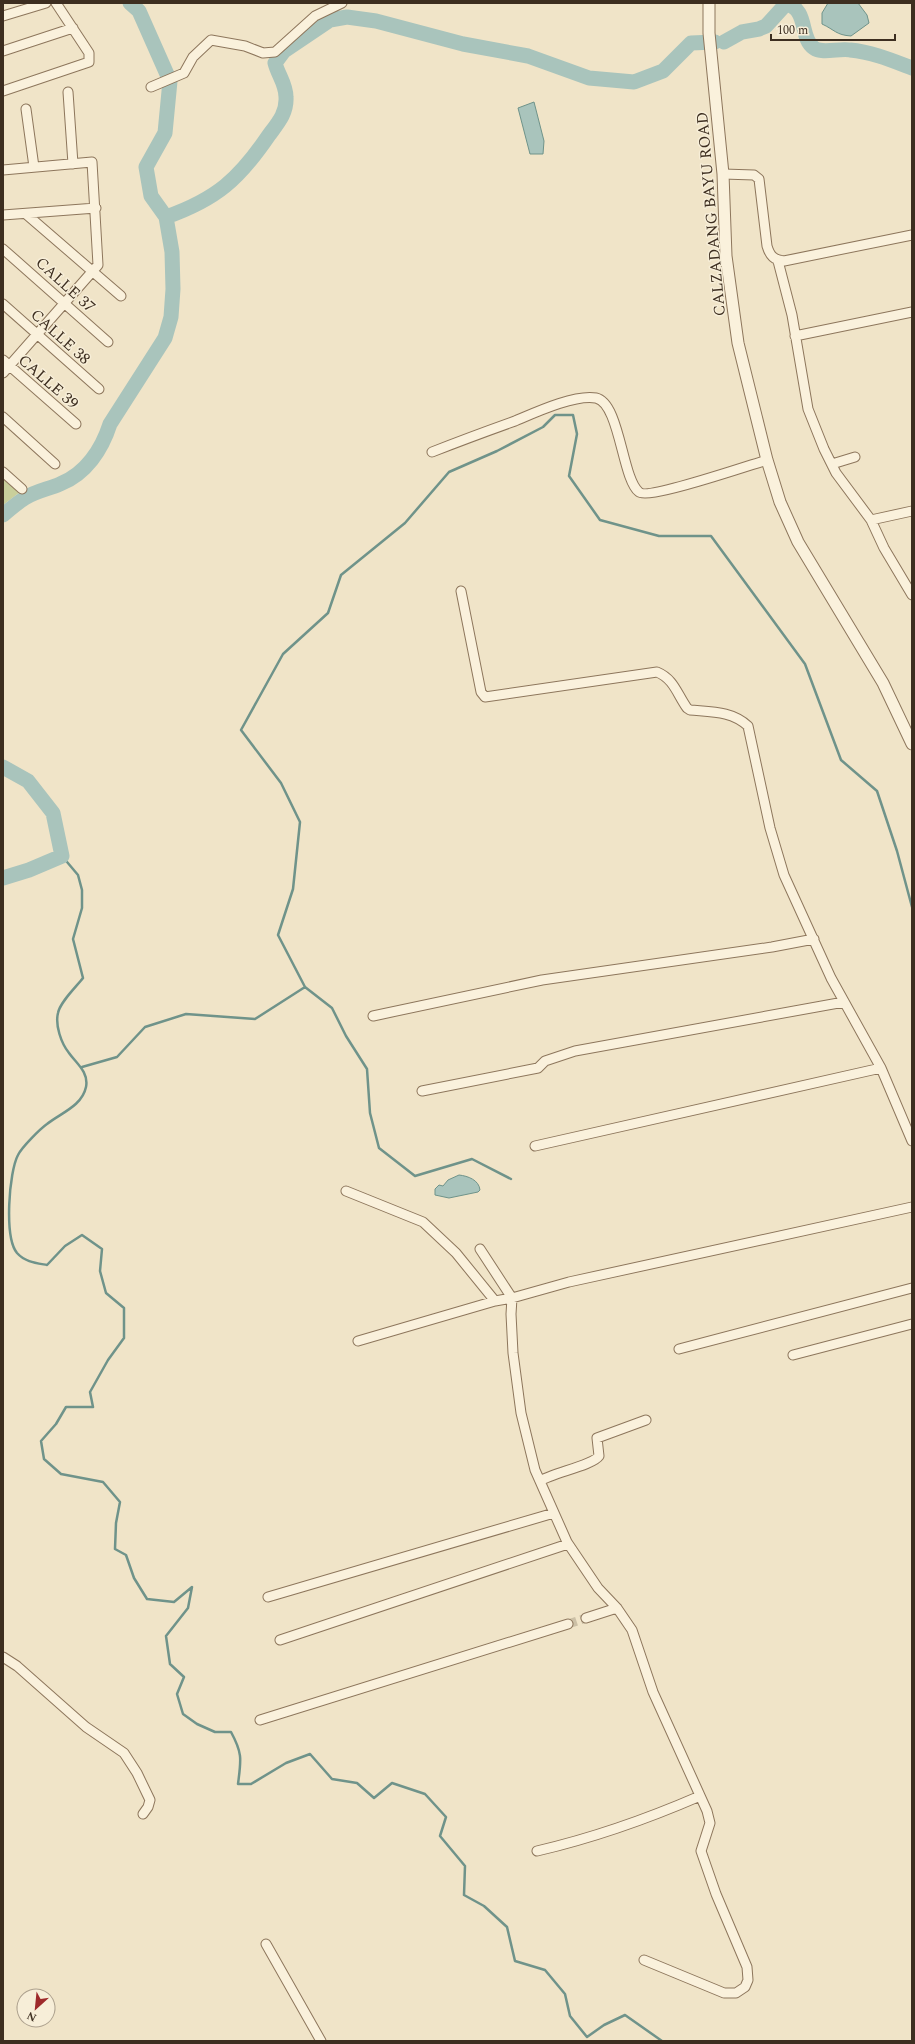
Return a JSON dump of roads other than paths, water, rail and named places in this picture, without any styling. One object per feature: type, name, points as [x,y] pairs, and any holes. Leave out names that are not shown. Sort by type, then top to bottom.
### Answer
[{"type":"street","points":[[3,16],[46,3]]},
{"type":"street","points":[[3,91],[89,62],[89,53],[56,3]]},
{"type":"street","points":[[150,86],[184,73],[192,57],[210,40],[245,46],[264,53],[274,52],[315,16],[342,3]]},
{"type":"street","name":"CALZADANG BAYU ROAD","points":[[709,3],[710,59],[723,174],[726,256],[738,343],[767,460],[780,502],[798,542],[884,682],[912,744]]},
{"type":"street","points":[[3,51],[73,28]]},
{"type":"street","points":[[68,92],[73,164]]},
{"type":"street","points":[[26,109],[34,167]]},
{"type":"street","points":[[3,170],[92,162],[96,208],[98,265],[37,334],[5,366]]},
{"type":"street","points":[[723,174],[754,175],[759,179],[767,246],[769,254],[778,261],[789,302],[808,409],[824,449],[832,464],[871,520],[884,548],[912,595]]},
{"type":"street","points":[[3,215],[96,208]]},
{"type":"street","points":[[26,214],[121,296]]},
{"type":"street","points":[[778,261],[912,235]]},
{"type":"street","name":"CALLE 37","points":[[3,249],[108,342]]},
{"type":"street","name":"CALLE 38","points":[[3,304],[99,389]]},
{"type":"street","points":[[795,336],[912,312]]},
{"type":"street","name":"CALLE 39","points":[[5,366],[76,424]]},
{"type":"street","points":[[432,452],[566,401],[596,398],[603,402],[609,412],[617,432],[633,484],[639,492],[644,495],[767,460]]},
{"type":"street","points":[[3,417],[55,464]]},
{"type":"street","points":[[832,464],[855,457]]},
{"type":"street","points":[[3,472],[22,489]]},
{"type":"street","points":[[871,520],[912,511]]},
{"type":"street","points":[[461,591],[481,692],[485,696],[657,672],[665,676],[673,684],[686,708],[690,710],[731,714],[740,718],[748,726],[770,828],[784,875],[831,978],[882,1068],[912,1141]]},
{"type":"street","points":[[373,1016],[549,978],[744,951],[814,939]]},
{"type":"street","points":[[422,1091],[538,1068],[545,1061],[575,1051],[844,1002]]},
{"type":"street","points":[[535,1146],[882,1068]]},
{"type":"street","points":[[346,1191],[423,1222],[456,1253],[495,1301]]},
{"type":"street","points":[[358,1341],[495,1301],[512,1298],[569,1282],[912,1207]]},
{"type":"street","points":[[480,1249],[512,1298],[510,1314],[513,1353],[521,1413],[532,1460],[568,1544],[598,1588],[617,1608],[632,1630],[653,1692],[675,1736],[700,1796],[708,1811],[710,1823],[701,1851],[716,1894],[747,1968],[748,1980],[745,1988],[740,1991],[724,1993],[644,1960]]},
{"type":"street","points":[[679,1349],[912,1288]]},
{"type":"street","points":[[794,1355],[912,1324]]},
{"type":"street","points":[[540,1480],[564,1470],[596,1461],[600,1456],[597,1438],[646,1420]]},
{"type":"street","points":[[268,1597],[554,1513]]},
{"type":"street","points":[[280,1640],[568,1544]]},
{"type":"street","points":[[586,1618],[617,1608]]},
{"type":"street","points":[[260,1720],[568,1624]]},
{"type":"street","points":[[3,1657],[17,1666],[86,1727],[124,1753],[138,1773],[150,1800],[148,1807],[143,1814]]},
{"type":"street","points":[[537,1851],[601,1835],[666,1811],[700,1796]]},
{"type":"street","points":[[266,1944],[321,2041]]},
{"type":"water","points":[[828,3],[858,3],[867,15],[869,23],[851,36],[839,33],[822,24],[822,13]]},
{"type":"water","points":[[534,102],[544,141],[543,154],[530,154],[518,108]]},
{"type":"water","points":[[459,1175],[466,1176],[475,1181],[480,1190],[478,1192],[449,1198],[435,1195],[435,1189],[439,1185],[443,1186],[448,1180]]},
{"type":"waterway","points":[[3,515],[16,504],[29,496],[69,480],[78,474],[92,460],[98,451],[110,424],[165,338],[171,317],[173,289],[172,252],[166,217],[151,196],[146,167],[165,133],[170,81],[139,11],[130,3]]},
{"type":"waterway","points":[[724,42],[742,32],[759,29],[766,26],[786,4],[793,7],[798,12],[809,43],[817,50],[858,51],[912,68]]},
{"type":"waterway","points":[[166,217],[199,203],[213,195],[237,176],[247,164],[279,122],[285,108],[286,92],[275,63],[284,51],[330,20],[347,17],[376,21],[463,44],[528,56],[589,78],[634,82],[663,71],[691,43],[715,42]]},
{"type":"waterway","points":[[82,1067],[117,1057],[145,1027],[186,1014],[255,1019],[305,987],[278,935],[293,889],[300,822],[281,783],[241,730],[283,654],[328,613],[341,575],[405,523],[449,472],[497,451],[543,427],[555,415],[573,415],[577,434],[569,476],[600,520],[659,536],[711,536],[805,664],[841,760],[877,791],[897,851],[912,907]]},
{"type":"waterway","points":[[3,767],[28,781],[53,813],[62,856],[29,870],[3,878]]},
{"type":"waterway","points":[[62,856],[78,875],[82,890],[82,908],[73,939],[83,978],[59,1009],[57,1023],[63,1044],[84,1072],[86,1077],[86,1087],[84,1094],[76,1104],[44,1126],[27,1143],[18,1155],[12,1175],[10,1189],[10,1233],[13,1245],[20,1256],[31,1262],[47,1265],[65,1246],[82,1235],[102,1249],[100,1271],[106,1293],[124,1308],[124,1338],[108,1360],[90,1392],[93,1407],[66,1407],[56,1424],[41,1441],[44,1459],[61,1474],[103,1482],[120,1502],[116,1523],[115,1549],[126,1555],[134,1578],[147,1599],[174,1602],[192,1587],[188,1608],[166,1636],[170,1664],[184,1677],[177,1694],[183,1714],[197,1724],[215,1732],[231,1732],[238,1746],[240,1757],[238,1784],[251,1784],[286,1763],[310,1754],[332,1779],[357,1783],[374,1798],[392,1783],[425,1794],[446,1817],[440,1836],[465,1866],[464,1895],[484,1906],[507,1927],[515,1961],[545,1970],[565,1994],[570,2016],[587,2037],[604,2025],[625,2015],[662,2041]]},
{"type":"waterway","points":[[305,987],[332,1008],[346,1036],[367,1069],[370,1113],[379,1148],[415,1176],[472,1159],[511,1179]]},
{"type":"tunnel","points":[[568,1624],[586,1618]]}]
